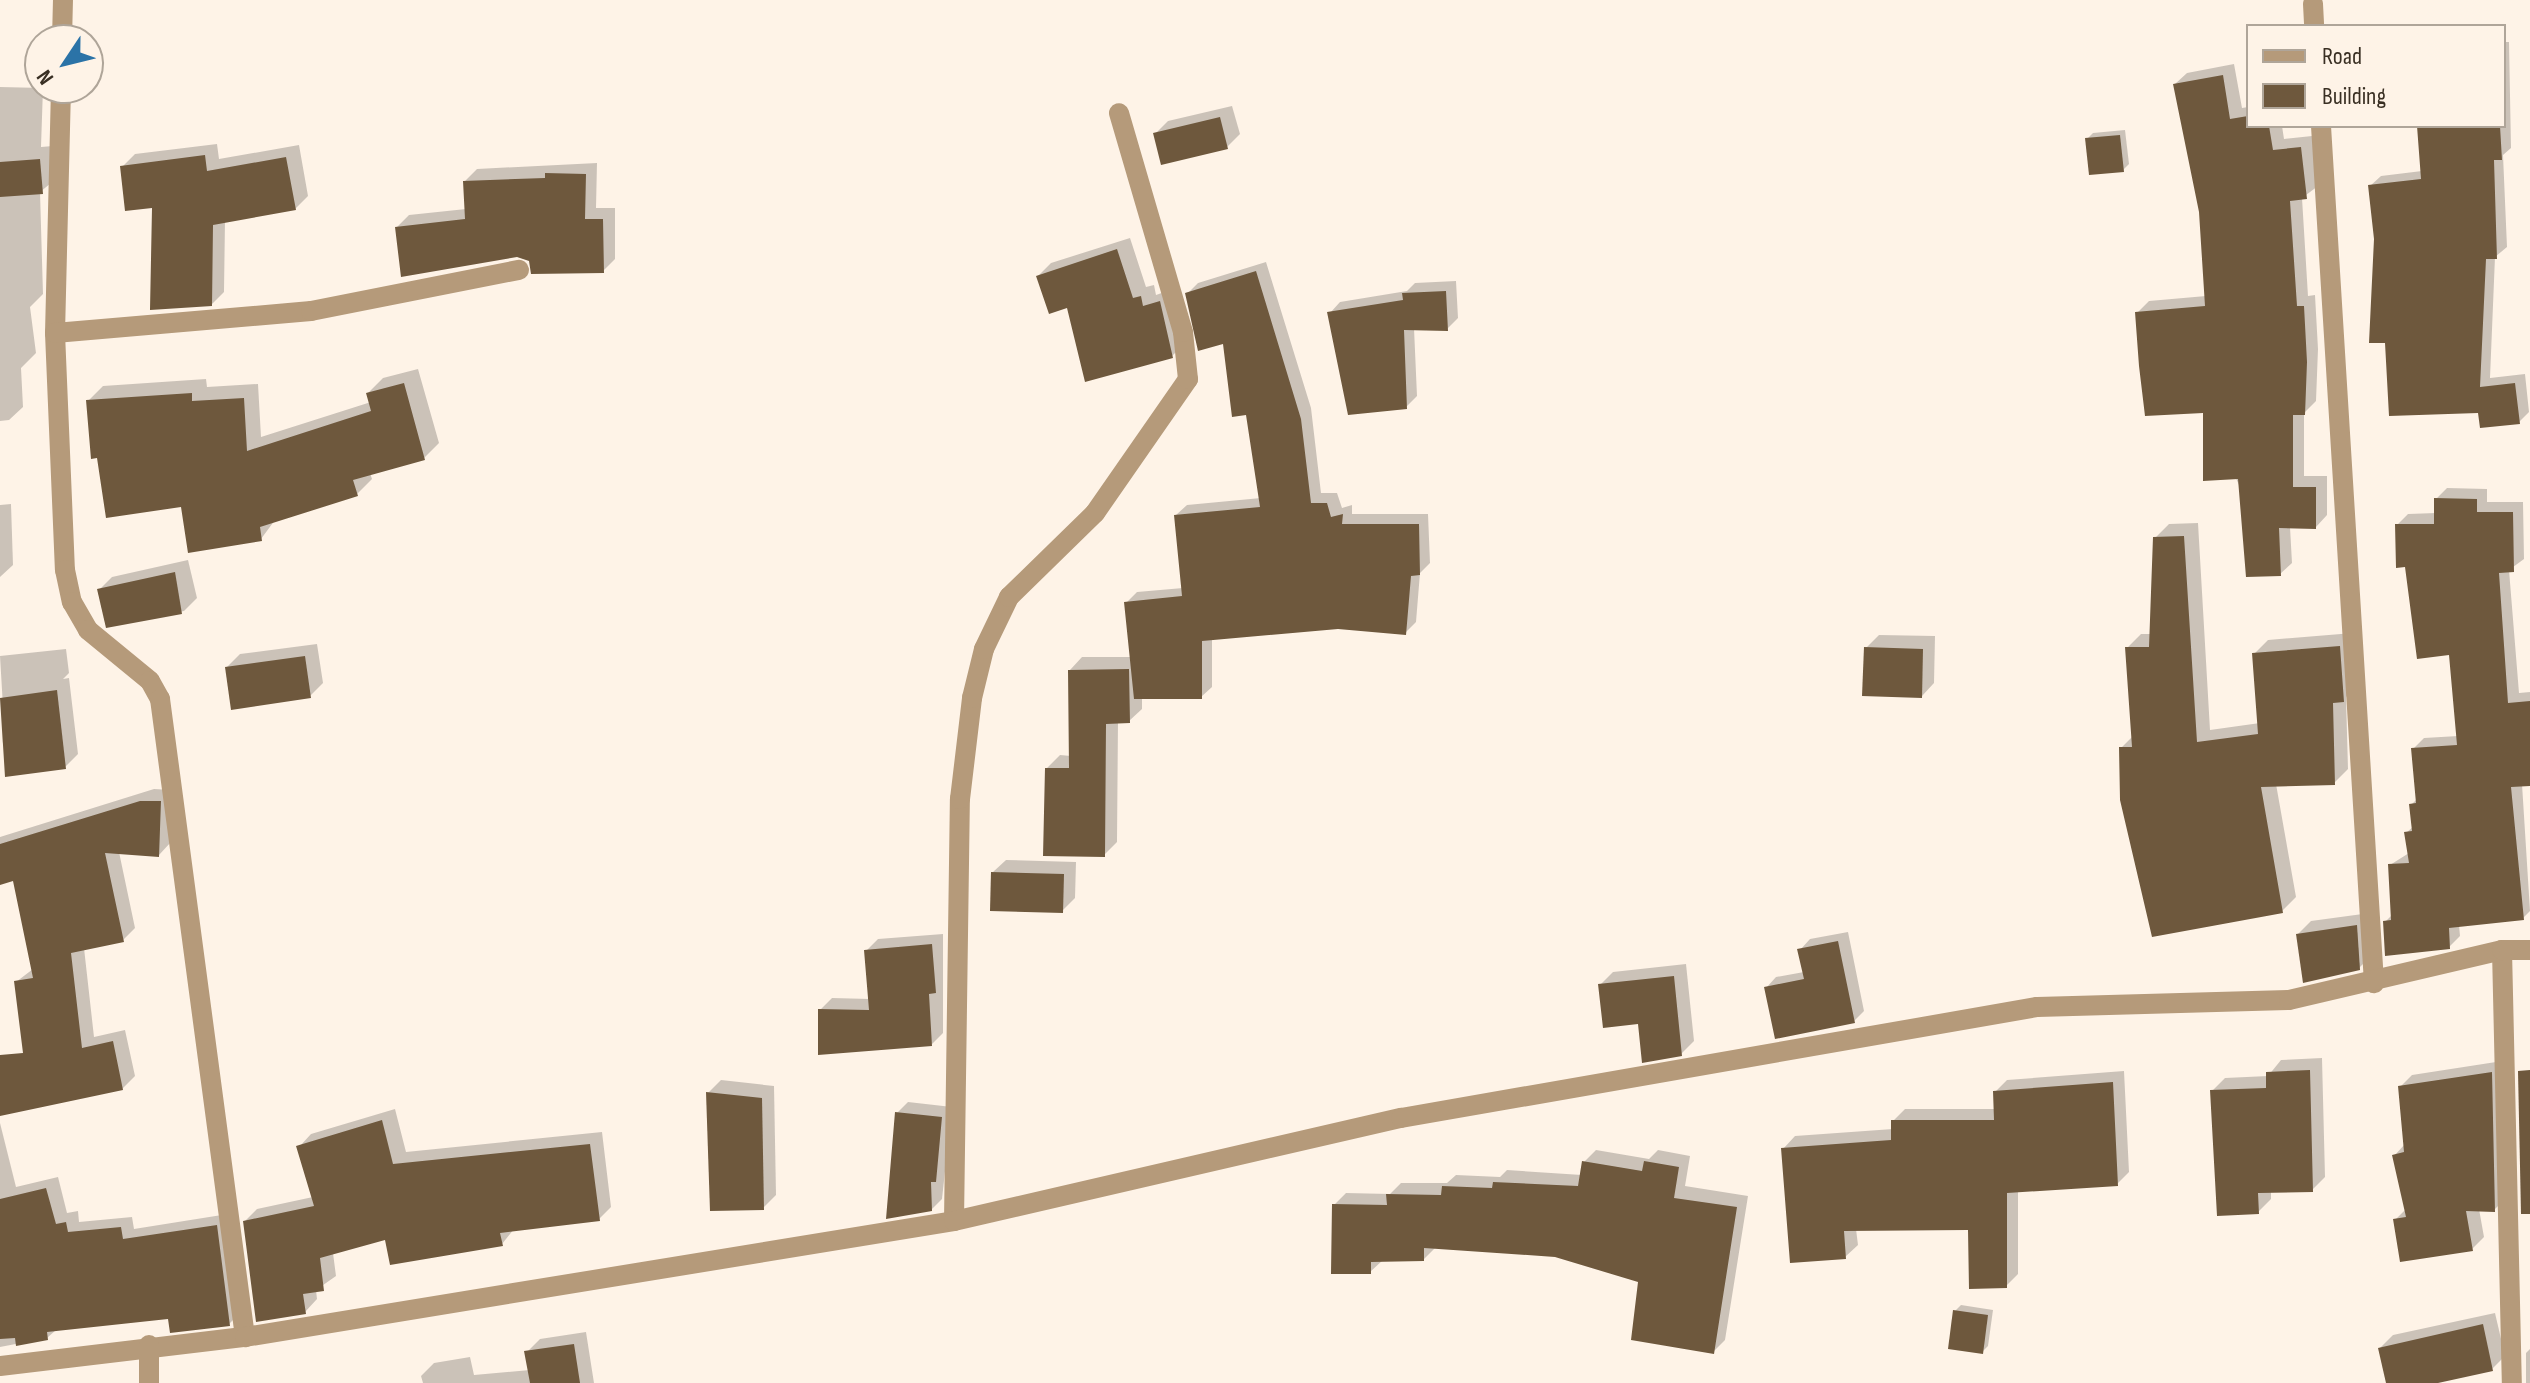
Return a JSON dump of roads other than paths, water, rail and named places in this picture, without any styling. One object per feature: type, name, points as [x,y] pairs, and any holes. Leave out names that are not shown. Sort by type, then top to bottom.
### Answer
[{"type":"street","points":[[62,24],[63,0]]},
{"type":"street","points":[[2313,4],[2314,24]]},
{"type":"street","points":[[61,104],[55,333],[65,570],[72,602],[88,630],[150,681],[160,699],[245,1337]]},
{"type":"street","points":[[954,1221],[960,799],[972,698],[984,649],[1009,597],[1095,513],[1188,379],[1183,332],[1119,113]]},
{"type":"street","points":[[2321,128],[2374,983]]},
{"type":"street","points":[[55,333],[311,311],[519,270]]},
{"type":"street","points":[[2502,950],[2512,1383]]},
{"type":"street","points":[[0,1366],[149,1345],[245,1337],[954,1221],[1401,1118],[2037,1007],[2289,1000],[2374,983],[2502,950],[2530,950]]},
{"type":"street","points":[[149,1345],[149,1383]]}]
